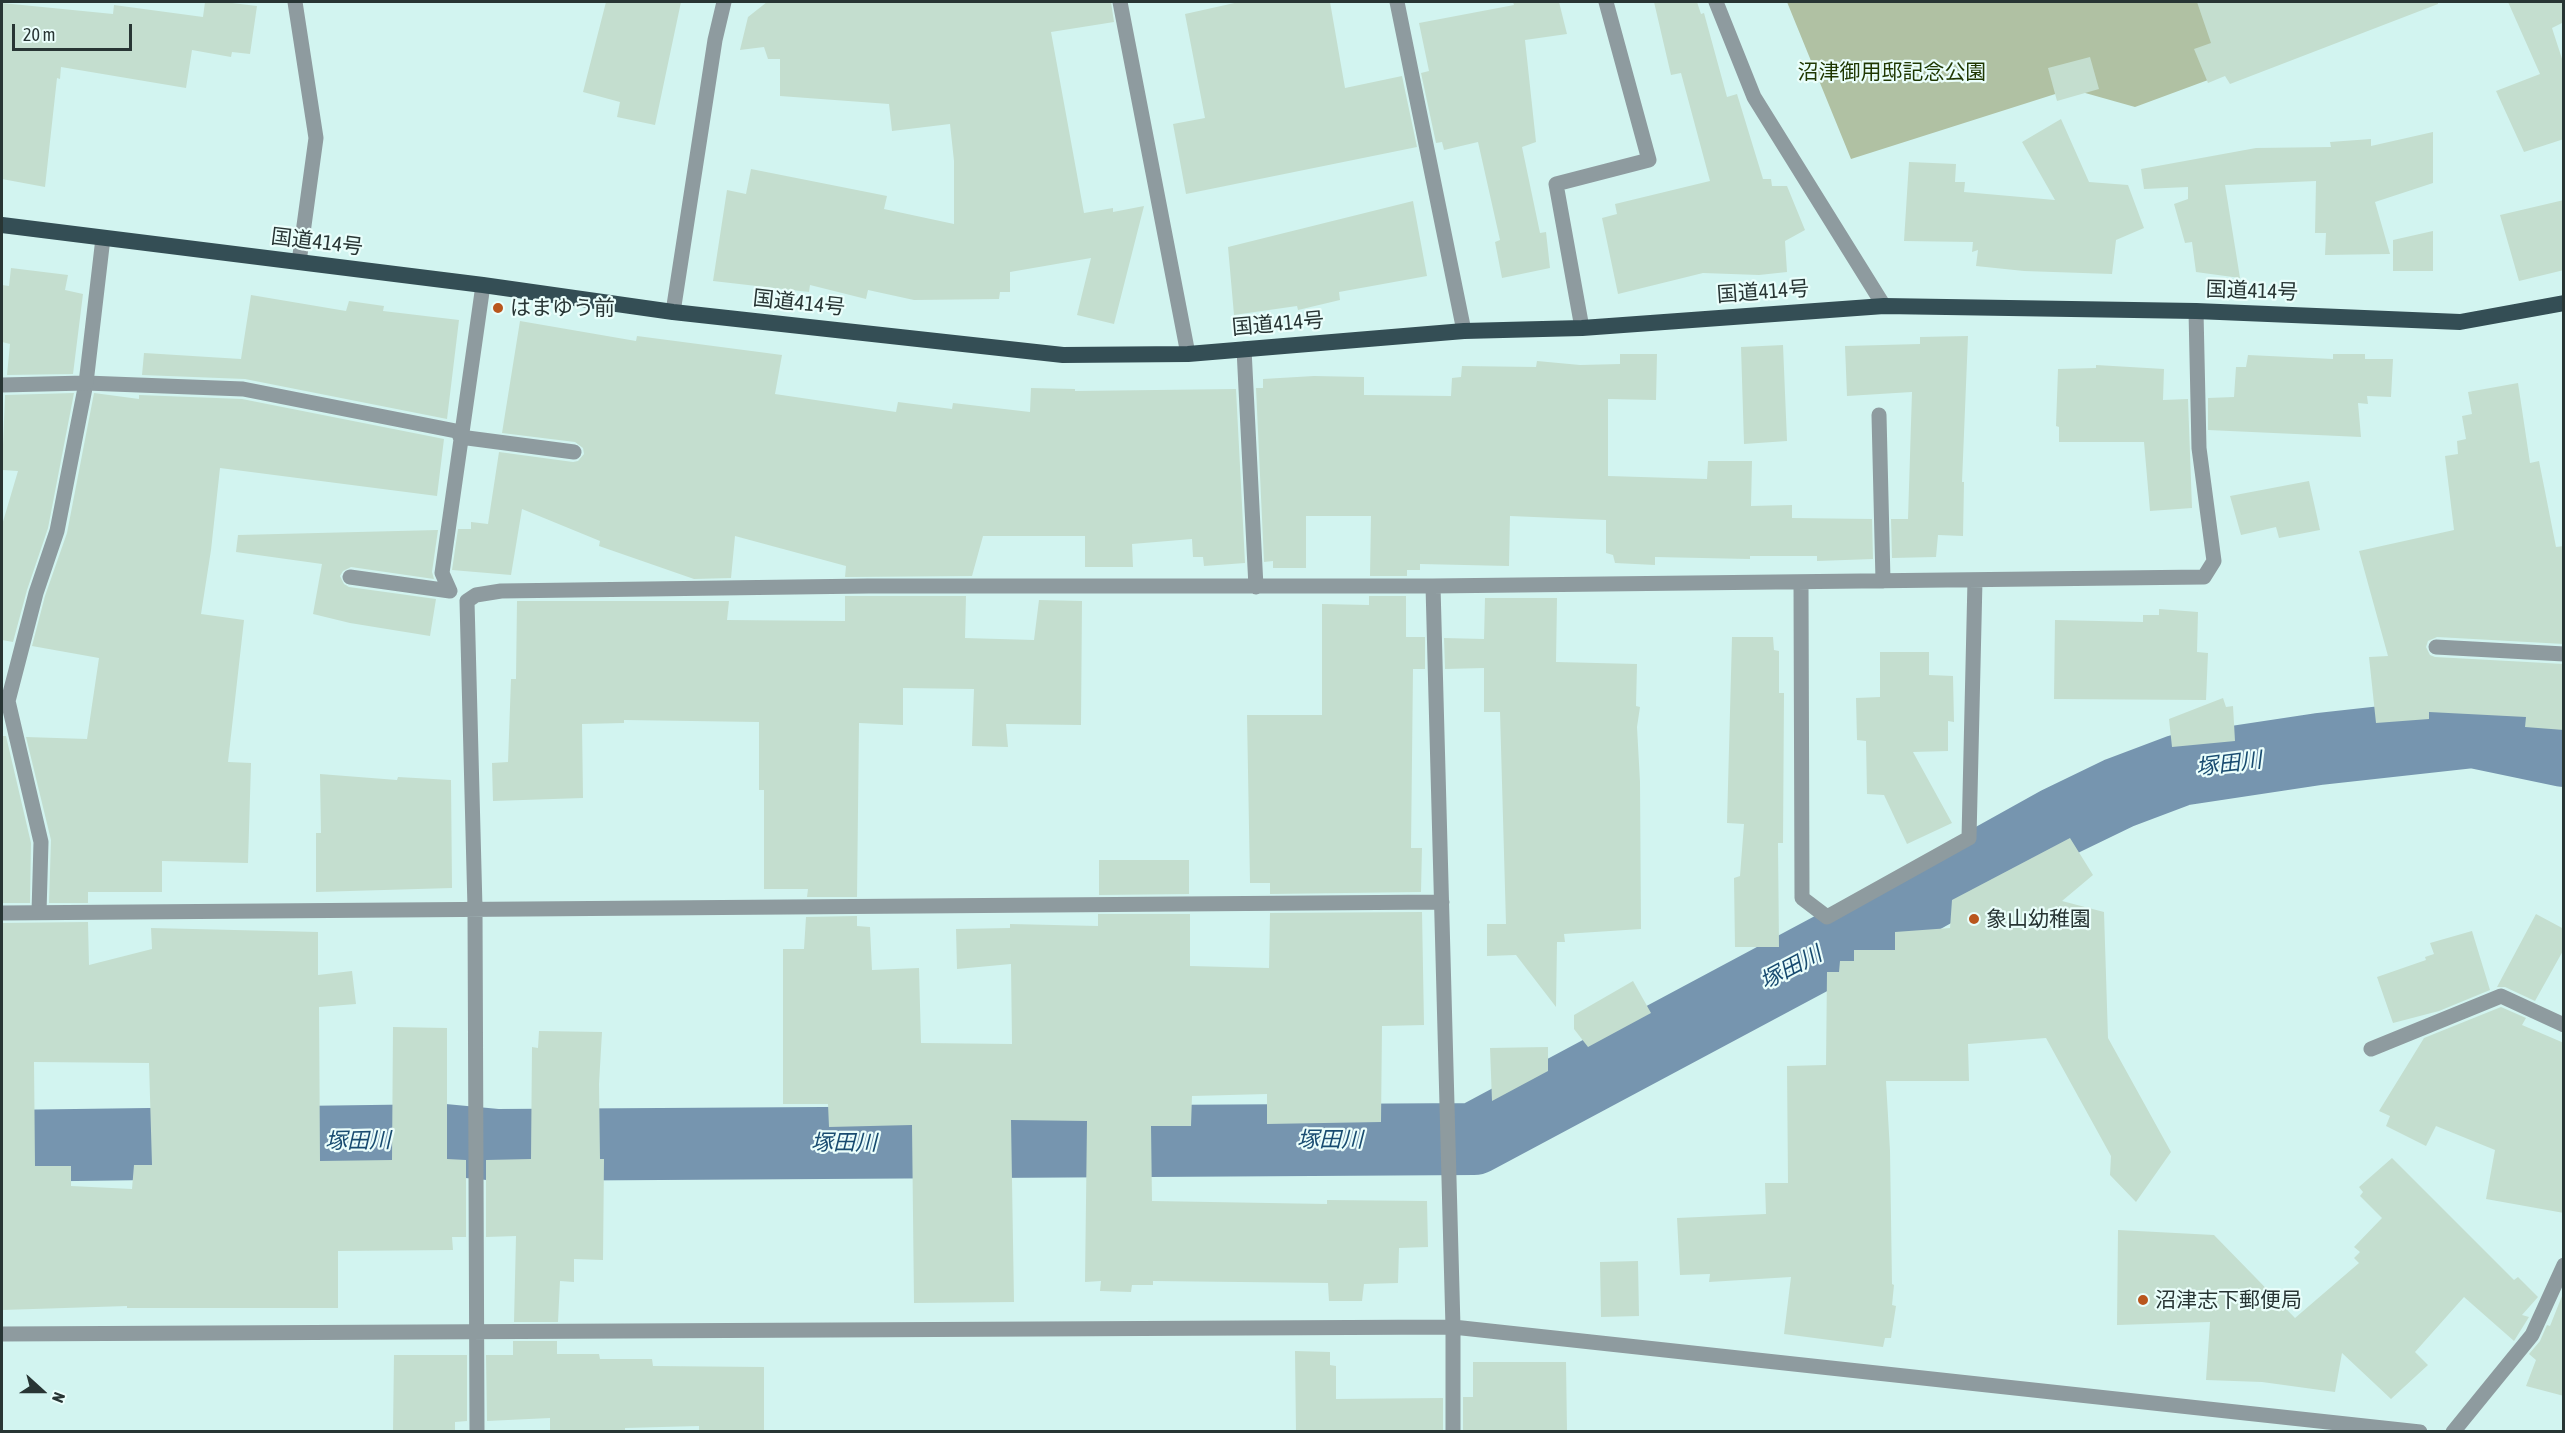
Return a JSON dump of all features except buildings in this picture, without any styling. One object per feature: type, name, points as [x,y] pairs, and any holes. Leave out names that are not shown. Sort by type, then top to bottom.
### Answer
[{"type":"highway","name":"国道414号","points":[[2,225],[483,285],[673,312],[1064,356],[1188,354],[1464,331],[1582,327],[1884,306],[2196,311],[2460,322],[2564,303]]},
{"type":"street","points":[[295,2],[316,138],[299,262]]},
{"type":"street","points":[[673,312],[715,40],[724,2]]},
{"type":"street","points":[[1120,2],[1188,354]]},
{"type":"street","points":[[1397,2],[1464,331]]},
{"type":"street","points":[[1582,327],[1556,184],[1649,160],[1606,2]]},
{"type":"street","points":[[1716,2],[1754,97],[1884,306]]},
{"type":"street","points":[[39,912],[41,842],[5,701],[36,593],[57,531],[86,383],[103,238]]},
{"type":"street","points":[[450,591],[442,573],[483,285]]},
{"type":"street","points":[[467,601],[484,593],[525,591],[868,586],[1433,586],[2204,576],[2214,561],[2199,448],[2196,311]]},
{"type":"street","points":[[1244,349],[1256,587]]},
{"type":"street","points":[[2,385],[86,383],[243,389],[460,434],[574,452]]},
{"type":"street","points":[[1880,415],[1883,581]]},
{"type":"street","points":[[350,577],[450,591],[467,601]]},
{"type":"street","points":[[1801,582],[1802,898],[1827,917],[1969,837],[1975,580]]},
{"type":"street","points":[[1433,586],[1453,1327],[1453,1431]]},
{"type":"street","points":[[467,601],[475,908],[477,1431]]},
{"type":"street","points":[[2436,647],[2564,654]]},
{"type":"street","points":[[2,913],[1442,902]]},
{"type":"street","points":[[2371,1048],[2501,996],[2564,1025]]},
{"type":"street","points":[[2453,1431],[2532,1335],[2564,1265]]},
{"type":"street","points":[[2,1334],[1453,1327],[2420,1431]]},
{"type":"green space","name":"沼津御用邸記念公園","points":[[1787,2],[2419,2],[2135,107],[2071,89],[1851,159]]},
{"type":"waterway","name":"塚田川","points":[[2,1146],[445,1140],[498,1145],[1474,1139],[1852,937],[2057,823],[2119,793],[2180,770],[2319,749],[2473,732],[2564,751]]},
{"type":"place","name":"はまゆう前","points":[[498,308]]},
{"type":"place","name":"象山幼稚園","points":[[1974,919]]},
{"type":"place","name":"沼津志下郵便局","points":[[2143,1300]]}]
